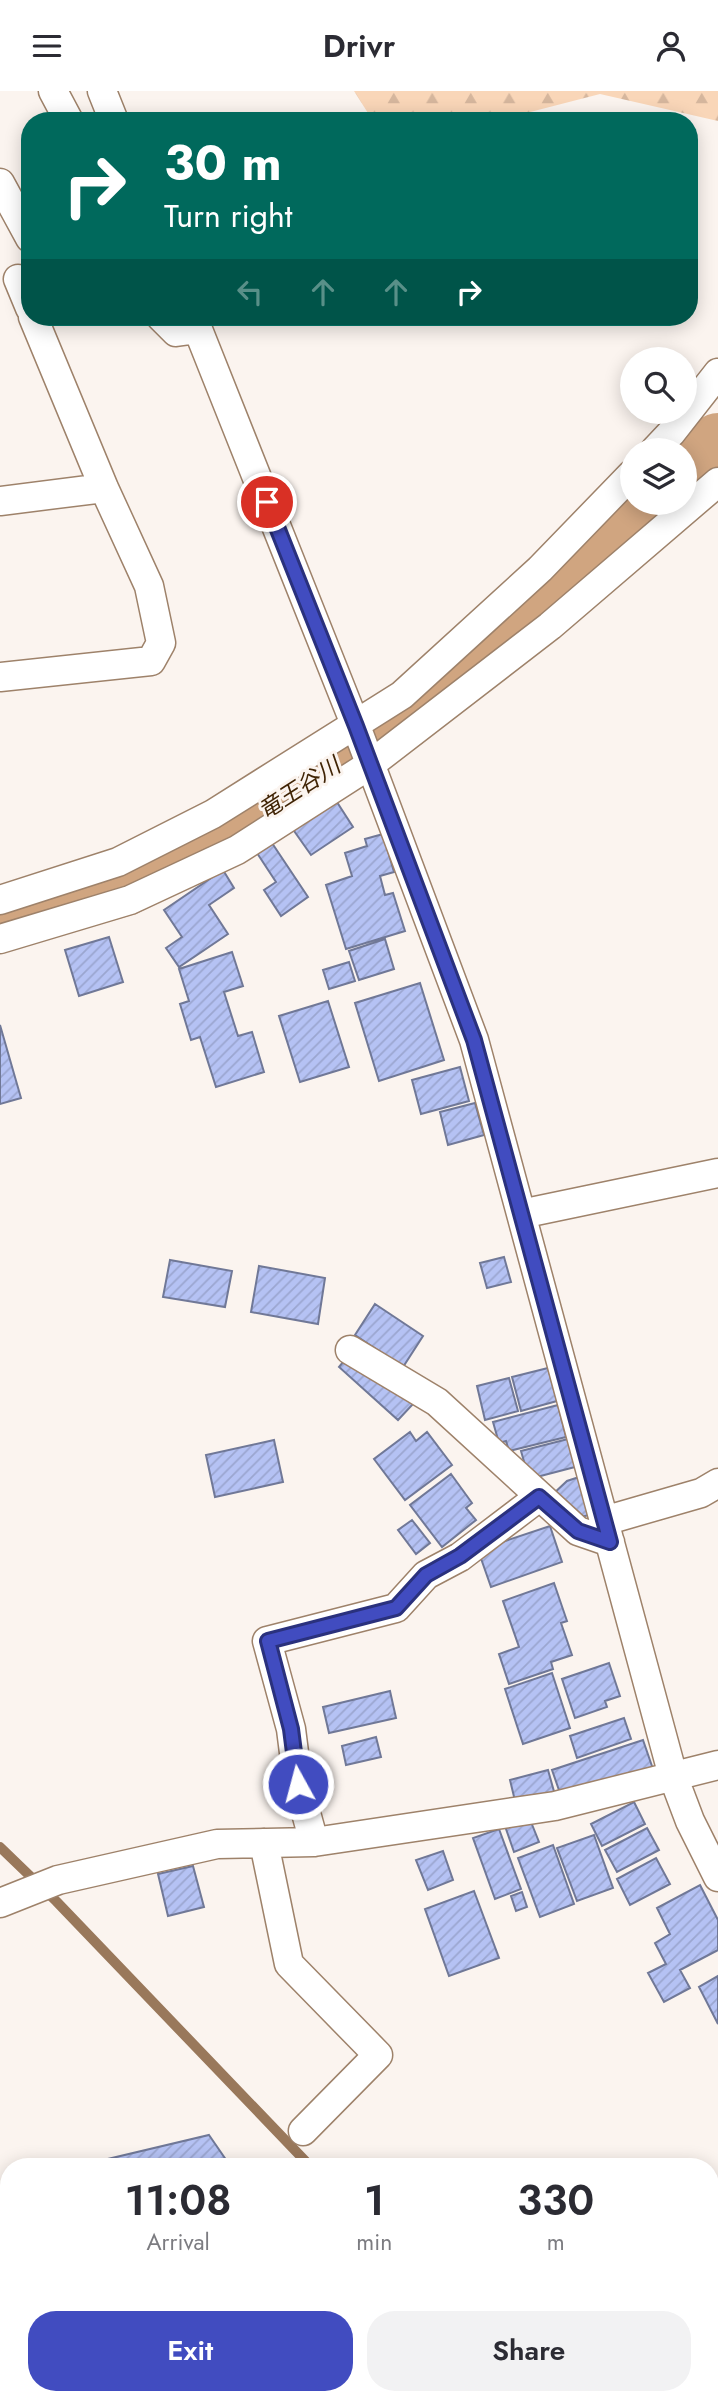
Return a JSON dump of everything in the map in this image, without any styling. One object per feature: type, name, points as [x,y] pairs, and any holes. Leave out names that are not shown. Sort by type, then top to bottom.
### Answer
[{"type":"street","points":[[53,91],[64,112]]},
{"type":"street","points":[[102,91],[110,112]]},
{"type":"street","points":[[0,183],[21,222]]},
{"type":"street","points":[[0,677],[151,661],[162,643],[149,586],[104,488],[37,326]]},
{"type":"street","points":[[170,326],[176,332],[189,326]]},
{"type":"street","points":[[197,326],[363,745],[474,1040],[673,1776],[690,1821],[718,1877]]},
{"type":"street","points":[[666,438],[718,373]]},
{"type":"street","points":[[0,939],[142,895],[237,850],[363,745],[550,626],[718,482]]},
{"type":"street","points":[[1,898],[118,862],[213,814],[363,745],[412,686],[540,569],[620,486]]},
{"type":"street","points":[[0,501],[104,488]]},
{"type":"street","points":[[521,1214],[718,1173]]},
{"type":"street","points":[[350,1350],[437,1402],[578,1531],[607,1531],[701,1493],[718,1483]]},
{"type":"street","points":[[314,1842],[298,1784],[291,1729],[268,1641],[396,1608],[426,1575],[460,1556],[539,1497]]},
{"type":"street","points":[[13,1898],[58,1879],[217,1844],[314,1842],[555,1805],[718,1765]]},
{"type":"street","points":[[264,1843],[289,1964],[378,2055],[303,2131]]},
{"type":"green space","points":[[354,91],[718,91],[718,121],[698,116],[698,112],[679,112],[600,94],[530,112],[367,112]]},
{"type":"building","points":[[335,799],[353,827],[311,855],[292,828]]},
{"type":"building","points":[[383,834],[394,872],[380,876],[385,895],[393,893],[405,931],[346,949],[326,885],[352,876],[345,853],[367,846],[365,839]]},
{"type":"building","points":[[270,840],[308,897],[281,916],[264,890],[276,882],[255,850]]},
{"type":"building","points":[[223,870],[234,888],[209,905],[228,934],[179,967],[166,948],[182,937],[164,910]]},
{"type":"building","points":[[109,937],[123,982],[79,996],[65,950]]},
{"type":"building","points":[[385,939],[394,969],[359,980],[349,951]]},
{"type":"building","points":[[232,952],[243,986],[224,992],[238,1036],[252,1032],[264,1072],[216,1087],[200,1037],[191,1040],[180,1004],[189,1001],[179,969]]},
{"type":"building","points":[[349,962],[355,981],[329,989],[323,970]]},
{"type":"building","points":[[420,983],[444,1060],[379,1081],[355,1003]]},
{"type":"building","points":[[328,1001],[349,1067],[300,1082],[279,1016]]},
{"type":"building","points":[[0,1025],[21,1098],[0,1104]]},
{"type":"building","points":[[460,1067],[469,1101],[421,1114],[412,1080]]},
{"type":"building","points":[[475,1103],[484,1135],[448,1145],[440,1112]]},
{"type":"building","points":[[504,1257],[511,1282],[487,1288],[480,1263]]},
{"type":"building","points":[[170,1260],[232,1271],[225,1307],[163,1297]]},
{"type":"building","points":[[259,1266],[325,1278],[318,1324],[251,1312]]},
{"type":"building","points":[[375,1304],[423,1336],[403,1367],[355,1335]]},
{"type":"building","points":[[348,1356],[414,1403],[398,1420],[339,1367]]},
{"type":"building","points":[[548,1368],[557,1401],[521,1411],[512,1377]]},
{"type":"building","points":[[509,1378],[518,1411],[485,1420],[477,1386]]},
{"type":"building","points":[[558,1405],[566,1437],[509,1451],[506,1441],[499,1443],[493,1422]]},
{"type":"building","points":[[410,1432],[416,1441],[427,1432],[452,1465],[405,1500],[374,1459]]},
{"type":"building","points":[[568,1439],[575,1467],[529,1479],[521,1451]]},
{"type":"building","points":[[274,1440],[283,1482],[215,1497],[206,1455]]},
{"type":"building","points":[[451,1474],[472,1503],[466,1508],[476,1520],[442,1547],[410,1505]]},
{"type":"building","points":[[579,1477],[589,1515],[577,1518],[550,1497],[567,1481]]},
{"type":"building","points":[[412,1520],[430,1543],[416,1554],[398,1530]]},
{"type":"building","points":[[550,1526],[562,1562],[491,1587],[478,1550]]},
{"type":"building","points":[[554,1583],[567,1621],[561,1623],[572,1655],[551,1662],[553,1669],[509,1684],[499,1654],[519,1647],[503,1601]]},
{"type":"building","points":[[609,1663],[620,1696],[605,1701],[607,1707],[575,1718],[562,1679]]},
{"type":"building","points":[[552,1673],[570,1728],[523,1744],[505,1689]]},
{"type":"building","points":[[390,1691],[396,1718],[329,1733],[323,1707]]},
{"type":"building","points":[[624,1718],[631,1739],[577,1758],[570,1736]]},
{"type":"building","points":[[376,1737],[381,1757],[346,1765],[342,1746]]},
{"type":"building","points":[[643,1740],[654,1772],[560,1793],[552,1770]]},
{"type":"building","points":[[548,1770],[555,1795],[516,1805],[510,1780]]},
{"type":"building","points":[[634,1802],[645,1824],[602,1846],[591,1824]]},
{"type":"building","points":[[529,1817],[539,1842],[514,1852],[505,1826]]},
{"type":"building","points":[[647,1828],[659,1850],[617,1872],[605,1850]]},
{"type":"building","points":[[499,1829],[521,1889],[495,1899],[473,1838]]},
{"type":"building","points":[[594,1835],[613,1888],[577,1901],[557,1848]]},
{"type":"building","points":[[553,1845],[574,1904],[540,1917],[518,1858]]},
{"type":"building","points":[[443,1851],[453,1880],[428,1890],[416,1860]]},
{"type":"building","points":[[656,1858],[670,1884],[630,1905],[617,1879]]},
{"type":"building","points":[[193,1866],[204,1907],[168,1916],[158,1874]]},
{"type":"building","points":[[700,1885],[718,1920],[718,1950],[680,1970],[690,1988],[664,2002],[648,1973],[666,1964],[655,1943],[670,1934],[657,1908]]},
{"type":"building","points":[[474,1891],[499,1958],[449,1976],[425,1909]]},
{"type":"building","points":[[522,1892],[527,1907],[516,1911],[511,1896]]},
{"type":"building","points":[[718,1976],[718,2024],[699,1987]]},
{"type":"building","points":[[209,2135],[225,2158],[112,2158]]},
{"type":"waterway","name":"竜王谷川","points":[[697,463],[718,443]]},
{"type":"waterway","name":"竜王谷川","points":[[0,922],[125,886],[234,831],[405,719],[638,515]]},
{"type":"waterway","points":[[0,1847],[56,1901],[302,2158]]},
{"type":"route","points":[[267,502],[356,726],[474,1040],[610,1542],[578,1531],[539,1497],[460,1556],[426,1575],[396,1608],[268,1641],[291,1729],[298,1784]]}]
